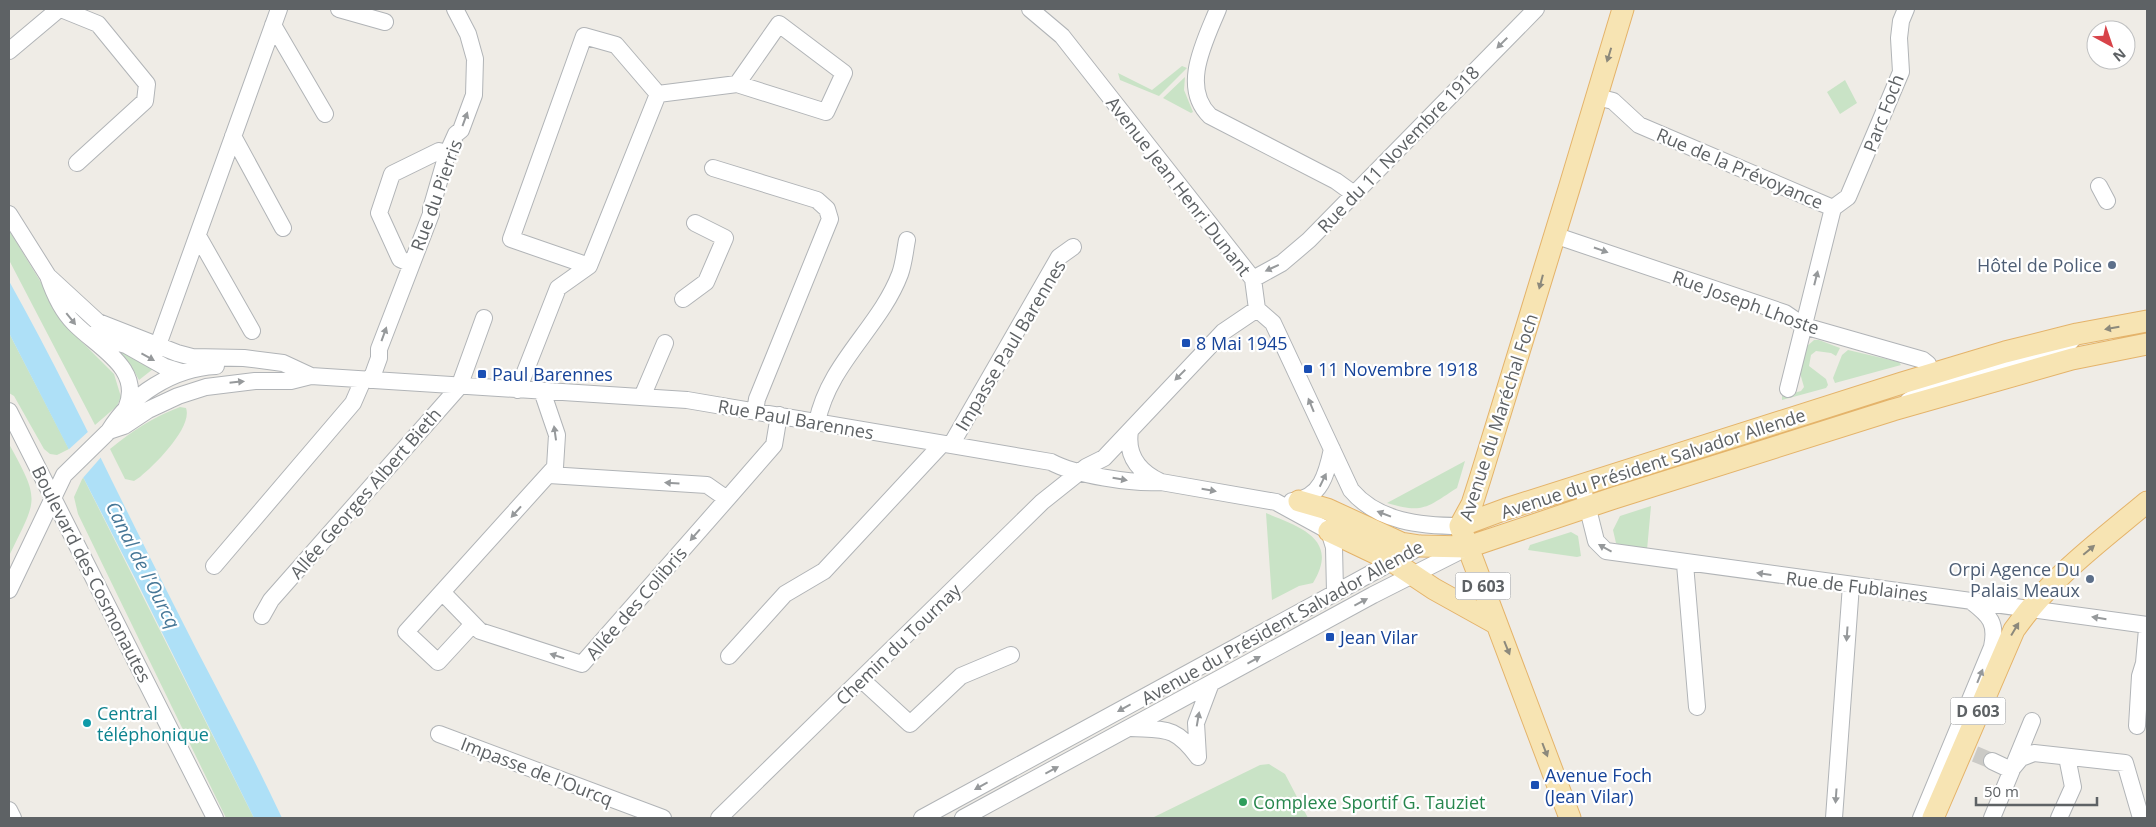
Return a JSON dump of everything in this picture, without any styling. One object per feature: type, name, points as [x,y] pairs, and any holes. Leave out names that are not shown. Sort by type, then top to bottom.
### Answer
[{"type":"main road","name":"Avenue du Maréchal Foch","points":[[1570,818],[1460,526],[1477,489],[1537,297],[1623,9]]},
{"type":"main road","points":[[1585,495],[1872,404],[1902,383],[1931,374],[2029,352],[2077,334],[2147,321]]},
{"type":"main road","name":"Avenue du Président Salvador Allende","points":[[1460,526],[1585,495],[2072,359],[2147,344]]},
{"type":"main road","points":[[2072,359],[2127,358],[2147,354]]},
{"type":"main road","name":"Avenue du Président Salvador Allende","points":[[1468,547],[1585,495]]},
{"type":"main road","points":[[1299,500],[1327,509],[1400,543],[1420,546],[1468,547]]},
{"type":"main road","name":"D 603","points":[[1933,818],[1968,752],[2014,630],[2057,577],[2147,502]]},
{"type":"main road","points":[[1329,531],[1392,561],[1434,590],[1497,624]]},
{"type":"street","points":[[9,51],[60,9],[98,24],[147,84],[145,101],[77,163]]},
{"type":"street","points":[[158,345],[278,9]]},
{"type":"street","points":[[339,9],[385,22]]},
{"type":"street","name":"Rue du Pierris","points":[[214,566],[353,403],[379,358],[379,349],[432,214],[431,209],[447,154],[461,130],[474,94],[472,88],[476,72],[468,34],[455,9]]},
{"type":"street","name":"Avenue Jean Henri Dunant","points":[[1030,9],[1050,14],[1068,43],[1252,279],[1257,309]]},
{"type":"street","points":[[1218,9],[1208,34],[1197,72],[1195,86],[1201,107],[1210,116],[1336,181],[1354,194]]},
{"type":"street","name":"Rue du 11 Novembre 1918","points":[[1252,279],[1291,256],[1535,9]]},
{"type":"street","name":"Parc Foch","points":[[1833,208],[1848,197],[1901,72],[1899,38],[1901,21],[1906,9]]},
{"type":"street","points":[[658,94],[737,84],[826,112],[844,73],[779,24],[737,84]]},
{"type":"street","points":[[273,25],[325,114]]},
{"type":"street","points":[[589,266],[511,239],[584,36],[616,45],[658,94]]},
{"type":"street","points":[[518,390],[558,288],[589,266],[658,94]]},
{"type":"street","name":"Rue de la Prévoyance","points":[[1597,97],[1614,101],[1639,125],[1833,208],[1788,389]]},
{"type":"street","points":[[233,136],[283,228]]},
{"type":"street","points":[[411,264],[400,260],[379,213],[392,174],[439,151],[447,154]]},
{"type":"street","points":[[713,168],[817,200],[827,209],[830,219],[757,399],[755,411]]},
{"type":"street","points":[[2099,186],[2107,201]]},
{"type":"street","points":[[9,214],[48,276],[55,298],[74,323],[119,363],[125,372],[131,388],[131,398],[126,409]]},
{"type":"street","points":[[683,300],[706,282],[725,238],[695,223]]},
{"type":"street","name":"Rue Joseph Lhoste","points":[[1554,235],[1784,313],[1804,326],[1923,360],[1928,364],[1931,374]]},
{"type":"street","points":[[198,236],[252,331]]},
{"type":"street","points":[[817,422],[829,384],[885,302],[900,274],[907,240]]},
{"type":"street","name":"Impasse Paul Barennes","points":[[729,656],[785,594],[824,571],[946,444],[1059,257],[1073,247]]},
{"type":"street","name":"Rue Paul Barennes","points":[[48,276],[98,322],[177,354],[192,357],[244,358],[283,363],[311,376]]},
{"type":"street","points":[[1051,462],[1078,460],[1100,448],[1146,403],[1160,395],[1223,332],[1257,309],[1273,323],[1351,490],[1366,506],[1389,516],[1431,526],[1460,526]]},
{"type":"street","points":[[459,386],[484,318]]},
{"type":"street","points":[[87,334],[126,345],[165,366],[181,372]]},
{"type":"street","points":[[642,397],[665,342]]},
{"type":"street","points":[[1893,410],[1934,385],[2029,352]]},
{"type":"street","points":[[177,354],[181,372],[190,392]]},
{"type":"street","points":[[9,590],[64,475],[106,434],[126,409],[168,377],[181,372],[205,367],[243,366],[282,370],[294,367]]},
{"type":"street","name":"Rue Paul Barennes","points":[[148,410],[157,398],[178,387],[181,372]]},
{"type":"street","name":"Rue Paul Barennes","points":[[106,434],[124,426],[148,410],[190,392],[230,383],[255,380],[291,381],[311,376],[687,400],[1051,462],[1062,468],[1079,472],[1144,483],[1161,482],[1276,502],[1299,500]]},
{"type":"street","name":"Allée Georges Albert Bieth","points":[[262,616],[271,600],[459,386]]},
{"type":"street","points":[[473,624],[438,662],[406,632],[556,467],[557,435],[542,391]]},
{"type":"street","name":"Chemin du Tournay","points":[[719,818],[1042,502],[1079,472],[1104,458],[1152,408],[1160,395]]},
{"type":"street","name":"Boulevard des Cosmonautes","points":[[9,411],[215,818]]},
{"type":"street","name":"Allée des Colibris","points":[[443,593],[480,630],[582,664],[774,445],[779,415]]},
{"type":"street","points":[[1130,431],[1129,448],[1140,470],[1161,482]]},
{"type":"street","points":[[1299,500],[1311,495],[1320,488],[1325,479],[1332,449]]},
{"type":"street","points":[[549,475],[707,485],[728,498]]},
{"type":"street","name":"Rue de Fublaines","points":[[1585,495],[1596,541],[1606,551],[1685,564],[2147,624]]},
{"type":"street","name":"Rue Paul Barennes","points":[[1276,502],[1329,531]]},
{"type":"street","name":"Avenue du Président Salvador Allende","points":[[922,818],[1392,561],[1460,526]]},
{"type":"street","points":[[1329,531],[1334,547],[1335,592]]},
{"type":"street","name":"Avenue du Président Salvador Allende","points":[[963,818],[1412,575],[1468,547]]},
{"type":"street","points":[[1685,564],[1697,707]]},
{"type":"street","points":[[1834,818],[1850,585]]},
{"type":"street","points":[[1921,818],[1992,647],[1995,633],[1989,615],[1971,601]]},
{"type":"street","points":[[2137,726],[2140,676],[2146,663],[2147,629]]},
{"type":"street","points":[[862,680],[910,724],[961,676],[1011,655]]},
{"type":"street","points":[[1131,728],[1160,728],[1176,734],[1186,741],[1198,757],[1196,723],[1211,683]]},
{"type":"street","points":[[1992,818],[2032,721]]},
{"type":"street","name":"Impasse de l'Ourcq","points":[[440,734],[663,818]]},
{"type":"street","points":[[2011,770],[2021,758],[2034,753],[2125,763],[2141,818]]},
{"type":"street","points":[[2059,818],[2073,787],[2067,757]]},
{"type":"street","points":[[1992,761],[2011,770]]},
{"type":"street","points":[[9,810],[12,818]]},
{"type":"green space","points":[[1182,66],[1187,68],[1159,96],[1120,80],[1118,73],[1152,90]]},
{"type":"green space","points":[[1185,77],[1184,90],[1193,112],[1191,113],[1163,98]]},
{"type":"green space","points":[[1845,80],[1857,103],[1840,114],[1827,92]]},
{"type":"green space","points":[[9,230],[70,330],[114,374],[121,397],[117,406],[95,425],[9,260]]},
{"type":"green space","points":[[9,333],[69,449],[57,455],[50,454],[44,449],[14,396],[9,393]]},
{"type":"green space","points":[[1814,340],[1840,348],[1836,356],[1831,353],[1816,351],[1811,355],[1809,366],[1826,379],[1828,385],[1826,388],[1782,400],[1782,396],[1801,391],[1804,387],[1800,373],[1805,348]]},
{"type":"green space","points":[[115,349],[132,355],[153,369],[139,380],[130,364]]},
{"type":"green space","points":[[1848,350],[1899,362],[1901,365],[1835,383],[1833,378],[1842,355]]},
{"type":"green space","points":[[180,407],[186,408],[187,416],[184,425],[171,445],[140,477],[134,481],[125,479],[110,449],[143,425]]},
{"type":"green space","points":[[9,444],[26,478],[32,500],[30,510],[9,556]]},
{"type":"green space","points":[[1465,461],[1457,488],[1431,504],[1425,507],[1409,508],[1387,503]]},
{"type":"green space","points":[[83,477],[254,818],[226,818],[78,514],[74,497]]},
{"type":"green space","points":[[1651,506],[1647,550],[1624,547],[1616,543],[1613,530],[1620,516]]},
{"type":"green space","points":[[1266,513],[1303,530],[1319,545],[1322,555],[1320,568],[1313,583],[1299,586],[1272,600]]},
{"type":"green space","points":[[1571,532],[1578,536],[1581,556],[1528,550],[1530,545]]},
{"type":"green space","name":"Complexe Sportif G. Tauziet","points":[[1269,764],[1285,774],[1308,818],[1152,818],[1260,765]]},
{"type":"water","name":"Canal de l'Ourcq","points":[[9,281],[73,403],[282,818],[254,818],[138,584],[9,333]]},
{"type":"pier","points":[[90,430],[103,455],[82,479],[67,451]]},
{"type":"tunnel","points":[[1975,754],[1992,761]]},
{"type":"place","name":"Hôtel de Police","points":[[2112,265]]},
{"type":"place","name":"8 Mai 1945","points":[[1186,343]]},
{"type":"place","name":"11 Novembre 1918","points":[[1308,369]]},
{"type":"place","name":"Paul Barennes","points":[[482,374]]},
{"type":"place","name":"Orpi Agence Du Palais Meaux","points":[[2090,579]]},
{"type":"place","name":"Jean Vilar","points":[[1330,637]]},
{"type":"place","name":"Central téléphonique","points":[[87,723]]},
{"type":"place","name":"Avenue Foch (Jean Vilar)","points":[[1535,785]]},
{"type":"place","name":"Complexe Sportif G. Tauziet","points":[[1243,802]]}]
